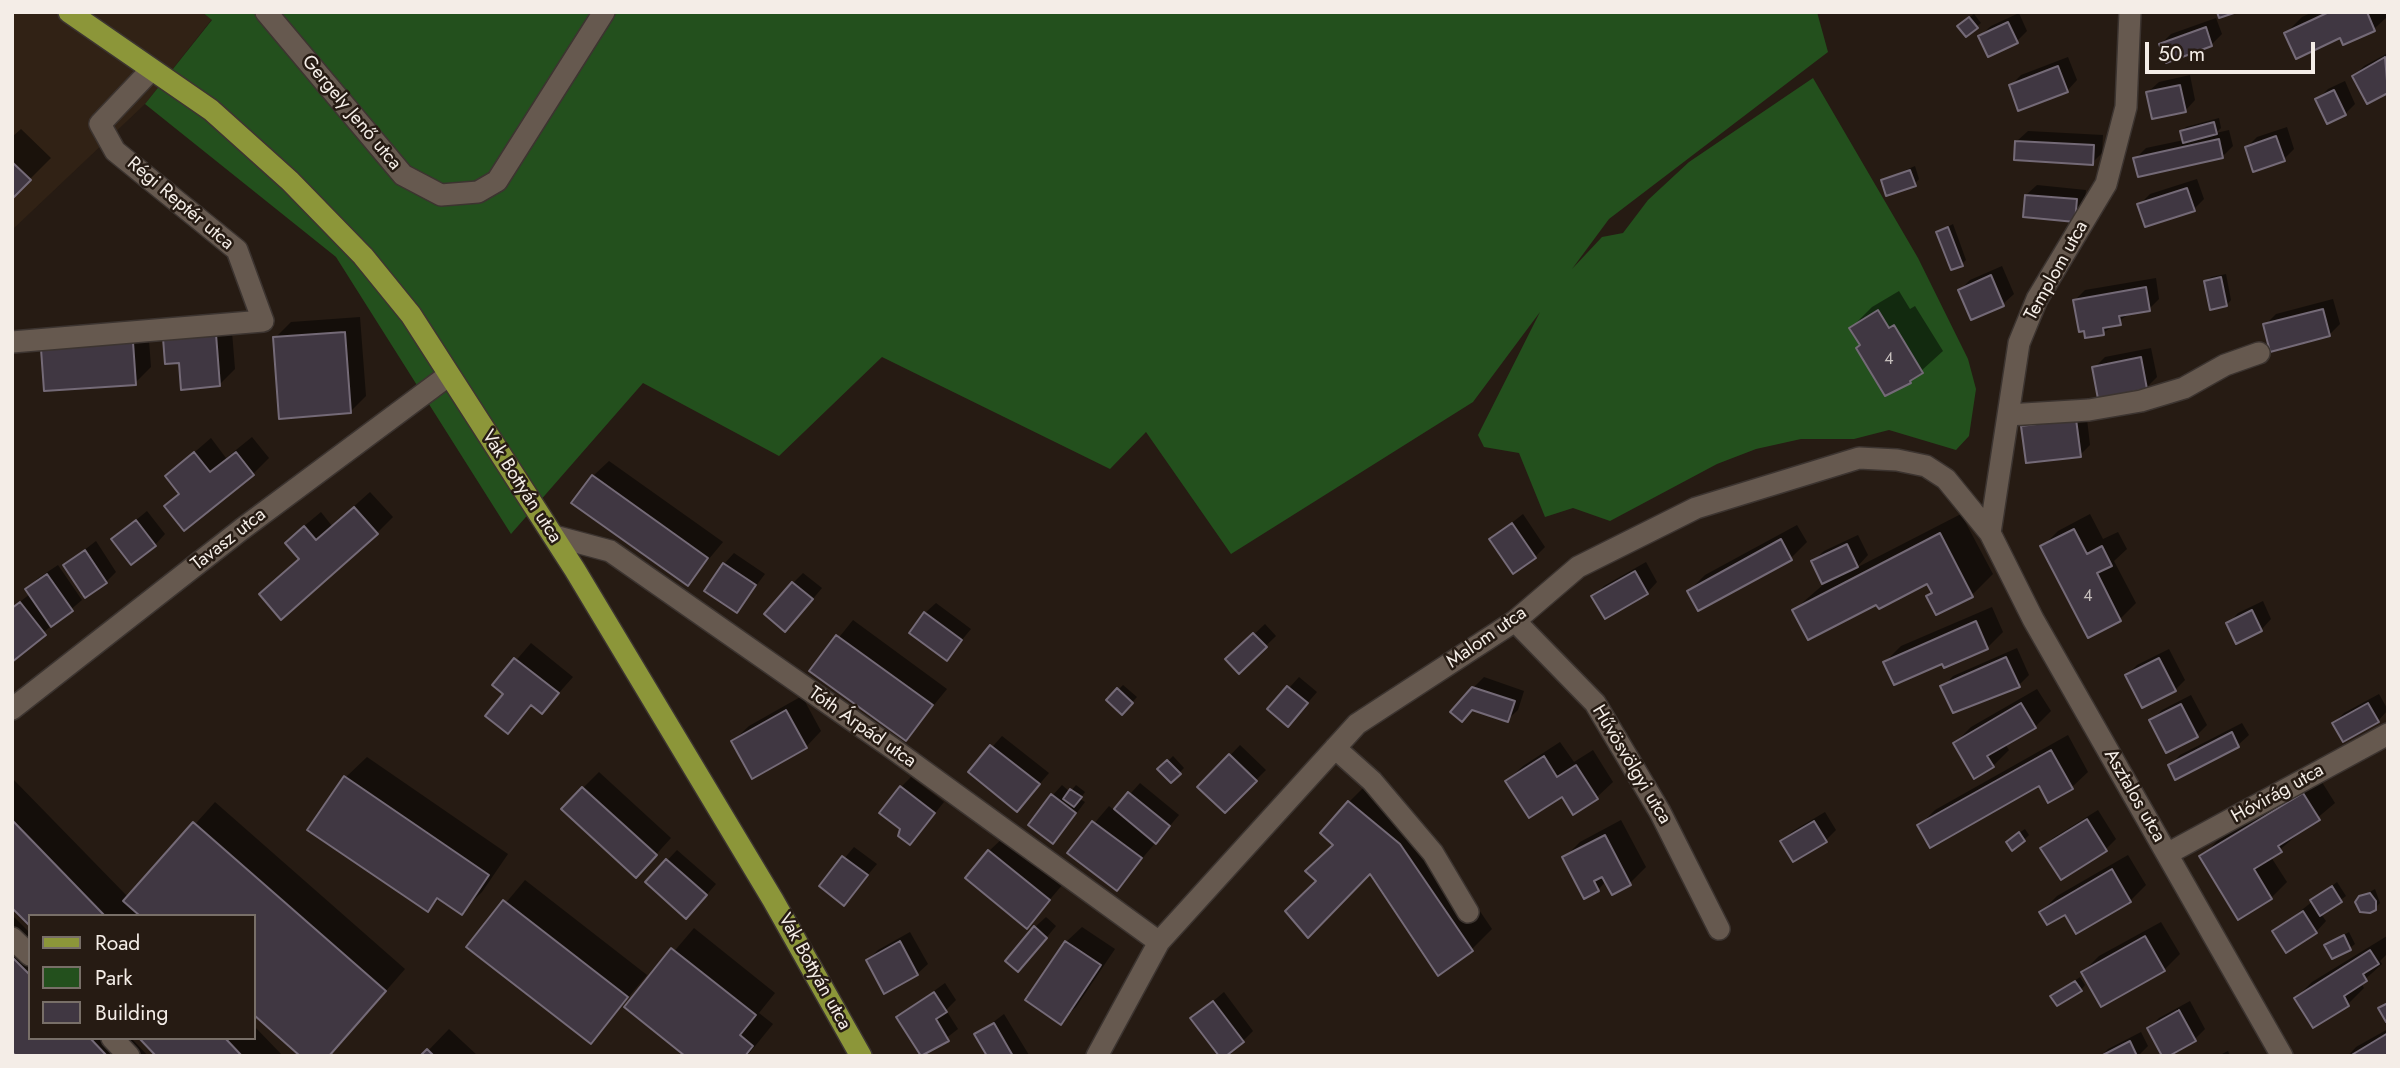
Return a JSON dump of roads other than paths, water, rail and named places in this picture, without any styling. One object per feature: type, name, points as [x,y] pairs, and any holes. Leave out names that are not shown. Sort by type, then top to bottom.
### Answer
[{"type":"main road","name":"Vak Bottyán utca","points":[[69,12],[211,110],[290,181],[363,256],[403,305],[554,536],[774,900],[861,1056]]},
{"type":"street","name":"Gergely Jenő utca","points":[[266,12],[403,174],[441,195],[478,192],[497,181],[604,12]]},
{"type":"street","name":"Templom utca","points":[[1990,533],[2019,343],[2037,299],[2106,184],[2126,107],[2130,12]]},
{"type":"street","name":"Régi Reptér utca","points":[[12,342],[263,321],[237,250],[115,151],[100,124],[151,70]]},
{"type":"street","points":[[2008,415],[2089,410],[2141,401],[2184,388],[2225,365],[2259,353]]},
{"type":"street","name":"Tavasz utca","points":[[12,709],[242,529],[449,374]]},
{"type":"street","name":"Malom utca","points":[[1097,1056],[1159,942],[1357,724],[1515,621],[1578,568],[1696,508],[1859,458],[1897,460],[1926,466],[1946,479],[1990,533]]},
{"type":"street","name":"Asztalos utca","points":[[1990,533],[2033,619],[2282,1056]]},
{"type":"street","name":"Tóth Árpád utca","points":[[554,536],[610,551],[892,748],[1159,942]]},
{"type":"street","name":"Hűvösvölgyi utca","points":[[1515,621],[1595,703],[1660,812],[1719,929]]},
{"type":"street","name":"Hóvirág utca","points":[[2167,854],[2388,734]]},
{"type":"street","points":[[1335,748],[1372,781],[1433,853],[1468,912]]},
{"type":"street","points":[[12,938],[28,953]]},
{"type":"street","points":[[114,1040],[129,1056]]}]
